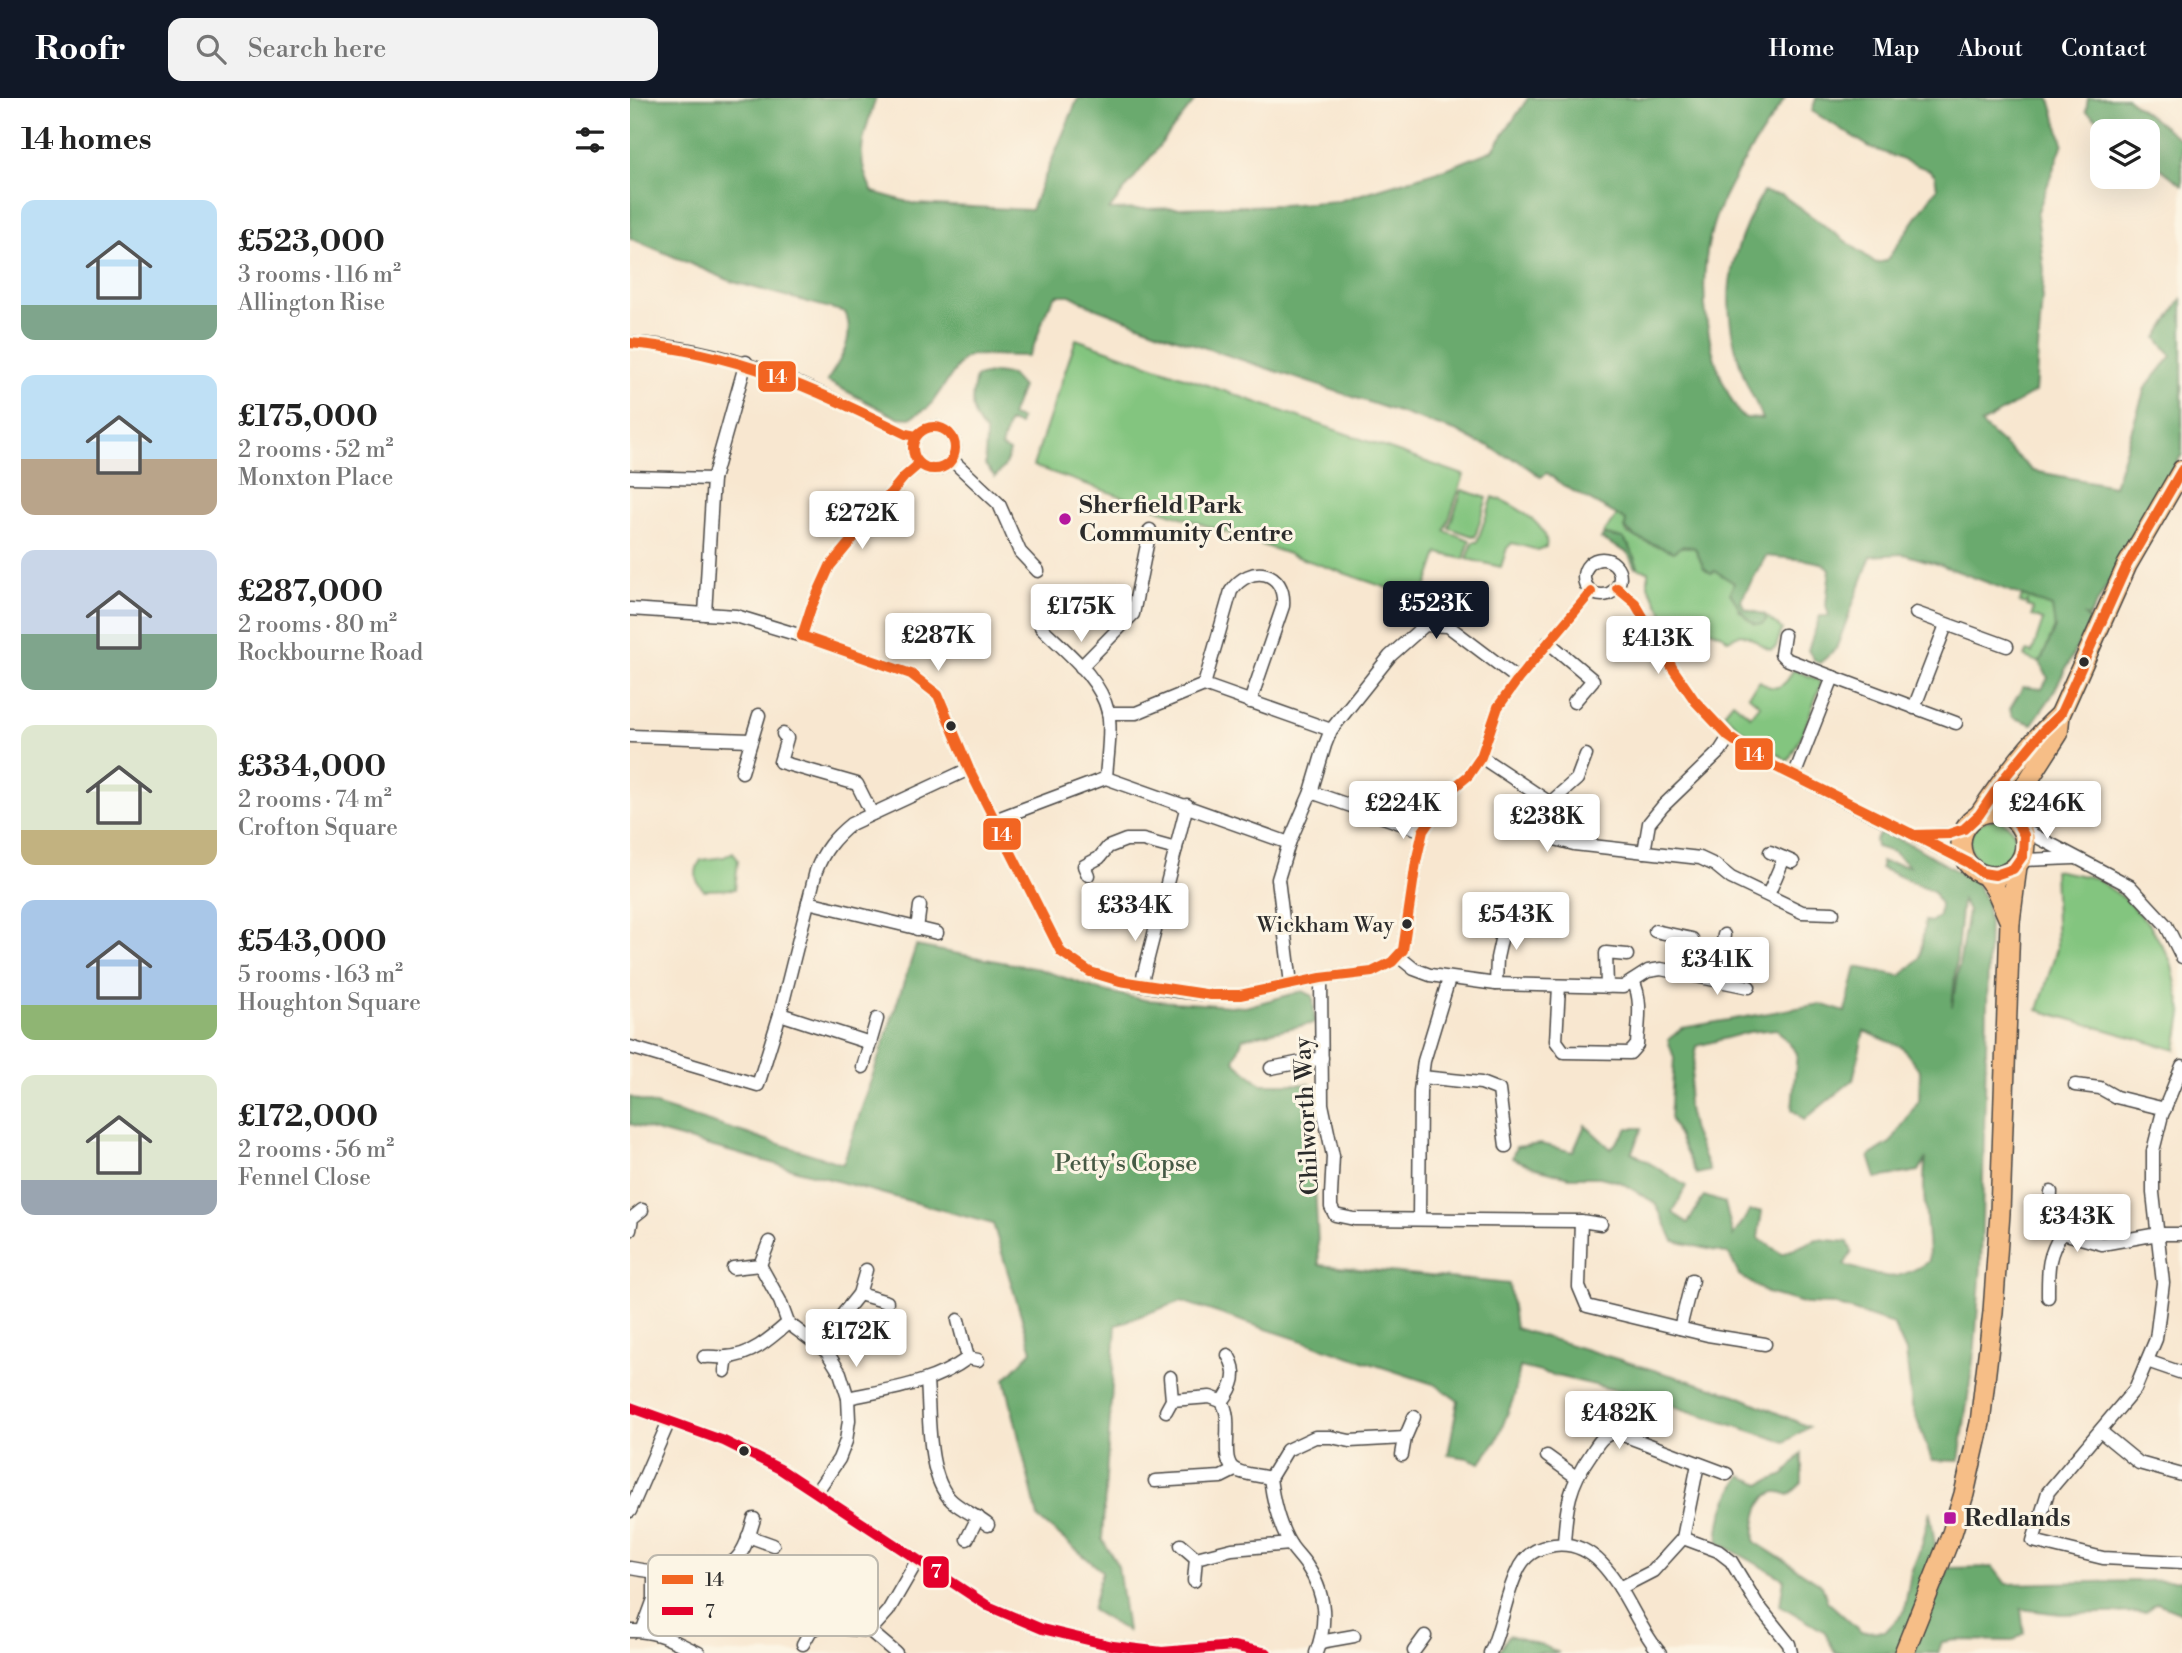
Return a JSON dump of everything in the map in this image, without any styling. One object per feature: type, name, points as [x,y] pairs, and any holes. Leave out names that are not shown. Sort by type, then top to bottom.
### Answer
[{"type":"highway","points":[[1904,1653],[1965,1494],[1980,1423],[1993,1312],[2000,1213],[2010,922],[2019,863],[2025,845],[2019,825],[2019,795],[2058,734],[2060,715],[2127,565],[2182,470]]},
{"type":"highway","points":[[2010,922],[1996,890],[1961,848],[1972,822],[2000,784],[2043,731],[2060,715]]},
{"type":"highway","points":[[1972,822],[2000,812],[2019,825]]},
{"type":"highway","points":[[1977,869],[2001,874],[2019,863]]},
{"type":"street","points":[[630,343],[656,344],[713,353],[746,362],[916,436]]},
{"type":"street","points":[[705,614],[713,479],[746,362]]},
{"type":"street","points":[[937,426],[948,431],[956,443],[952,460],[938,469],[928,469],[919,464],[913,449],[916,436],[927,427],[937,426]]},
{"type":"street","points":[[952,460],[999,504],[1020,552],[1038,571]]},
{"type":"street","points":[[802,636],[830,566],[904,477],[919,464]]},
{"type":"street","points":[[630,477],[713,479]]},
{"type":"street","points":[[1081,667],[1133,614],[1150,530]]},
{"type":"street","points":[[1600,559],[1611,561],[1619,570],[1620,582],[1617,588],[1608,595],[1601,596],[1591,592],[1584,582],[1589,565],[1600,559]]},
{"type":"street","points":[[1204,685],[1231,591],[1236,583],[1247,576],[1270,576],[1282,591],[1283,606],[1250,702]]},
{"type":"street","points":[[1617,588],[1635,603],[1683,685],[1729,737],[1762,761],[1914,835],[1977,869]]},
{"type":"street","points":[[630,609],[736,616],[912,674],[938,695],[969,769],[997,820],[1061,952],[1090,972],[1142,985],[1211,995],[1240,995],[1321,978],[1372,972],[1398,956],[1403,950],[1423,831],[1451,790],[1468,776],[1481,758],[1498,708],[1518,679],[1591,592]]},
{"type":"street","points":[[1916,613],[2007,646]]},
{"type":"street","points":[[1291,984],[1278,879],[1331,730],[1390,656],[1425,625],[1448,626],[1518,679]]},
{"type":"street","points":[[1914,708],[1946,625]]},
{"type":"street","points":[[1041,627],[1096,685],[1108,713],[1106,778]]},
{"type":"street","points":[[1784,635],[1781,654],[1786,659],[1956,723]]},
{"type":"street","points":[[1548,642],[1593,680],[1574,702]]},
{"type":"street","points":[[1794,776],[1833,677]]},
{"type":"street","points":[[1108,713],[1136,713],[1204,685],[1331,730]]},
{"type":"street","points":[[742,772],[759,715]]},
{"type":"street","points":[[783,734],[787,738],[780,762],[857,784],[872,814]]},
{"type":"street","points":[[630,736],[751,740]]},
{"type":"street","points":[[1644,852],[1650,823],[1663,806],[1720,751],[1729,737]]},
{"type":"street","points":[[1586,755],[1577,779],[1550,803],[1549,828],[1555,839],[1574,844],[1675,854],[1709,861],[1725,874],[1802,912],[1833,913]]},
{"type":"street","points":[[1481,758],[1550,803]]},
{"type":"street","points":[[630,1047],[758,1085],[780,1014],[816,870],[824,851],[835,837],[851,824],[969,769]]},
{"type":"street","points":[[997,820],[1106,778],[1289,843]]},
{"type":"street","points":[[1311,792],[1423,831]]},
{"type":"street","points":[[1142,985],[1187,805]]},
{"type":"street","points":[[1914,835],[1949,834],[1972,822]]},
{"type":"street","points":[[2019,825],[2074,858],[2130,886],[2166,925],[2182,957]]},
{"type":"street","points":[[1088,875],[1084,866],[1099,858],[1108,848],[1126,839],[1143,839],[1176,849]]},
{"type":"street","points":[[1768,895],[1788,860],[1770,852]]},
{"type":"street","points":[[2019,863],[2074,858]]},
{"type":"street","points":[[808,902],[937,933]]},
{"type":"street","points":[[917,929],[920,906]]},
{"type":"street","points":[[1496,984],[1497,957],[1506,917]]},
{"type":"street","points":[[1656,931],[1692,939],[1686,975]]},
{"type":"street","points":[[1717,979],[1724,935]]},
{"type":"street","points":[[1607,987],[1606,953],[1627,954]]},
{"type":"street","points":[[1398,956],[1414,969],[1449,979],[1496,984],[1623,987],[1648,971],[1661,970],[1749,987]]},
{"type":"street","name":"Chilworth Way","points":[[1321,978],[1321,1104],[1333,1156],[1333,1212],[1344,1219],[1581,1221],[1601,1224]]},
{"type":"street","points":[[1419,1219],[1418,1158],[1422,1077],[1433,1027],[1449,979]]},
{"type":"street","points":[[1559,986],[1556,1041],[1564,1052],[1630,1053],[1637,1045],[1638,1033],[1638,992],[1633,981]]},
{"type":"street","points":[[780,1014],[870,1043]]},
{"type":"street","points":[[863,1067],[877,1019]]},
{"type":"street","points":[[1271,1068],[1322,1058]]},
{"type":"street","points":[[2182,1066],[2152,1151],[2153,1193],[2164,1283],[2156,1339],[2135,1389],[2048,1492],[2033,1541],[2104,1558],[2182,1562]]},
{"type":"street","points":[[1422,1077],[1481,1083],[1499,1090],[1506,1146]]},
{"type":"street","points":[[2075,1085],[2100,1088],[2116,1097],[2165,1109]]},
{"type":"street","points":[[2051,1192],[2050,1211],[2062,1233],[2102,1244],[2158,1234],[2182,1234]]},
{"type":"street","points":[[1581,1221],[1578,1287],[1587,1306],[1765,1344]]},
{"type":"street","points":[[2048,1297],[2048,1263],[2062,1233]]},
{"type":"street","points":[[760,1265],[769,1242]]},
{"type":"street","points":[[733,1268],[760,1265]]},
{"type":"street","points":[[760,1265],[780,1301],[788,1323],[819,1344],[835,1363],[848,1398],[846,1441],[839,1459],[817,1491]]},
{"type":"street","points":[[819,1344],[859,1294],[866,1270]]},
{"type":"street","points":[[1680,1328],[1692,1280]]},
{"type":"street","points":[[859,1294],[887,1302]]},
{"type":"street","points":[[848,1398],[927,1381],[973,1359],[958,1320]]},
{"type":"street","points":[[704,1357],[727,1357],[764,1344],[788,1323]]},
{"type":"street","points":[[1222,1402],[1234,1383],[1234,1368],[1228,1355]]},
{"type":"street","points":[[725,1371],[727,1357]]},
{"type":"street","points":[[2147,1361],[2182,1373]]},
{"type":"street","points":[[1170,1377],[1169,1406],[1210,1397],[1222,1402],[1228,1420],[1227,1460],[1235,1470],[1270,1478]]},
{"type":"street","points":[[927,1381],[934,1469],[943,1490],[953,1501],[983,1521],[967,1539]]},
{"type":"street","points":[[630,1407],[724,1441],[780,1469],[988,1606],[1042,1629],[1113,1646],[1162,1652],[1233,1646],[1267,1653]]},
{"type":"street","points":[[1402,1455],[1405,1438],[1414,1417]]},
{"type":"street","points":[[630,1511],[669,1421]]},
{"type":"street","points":[[1564,1544],[1566,1507],[1576,1477],[1604,1435],[1615,1432],[1727,1474]]},
{"type":"street","points":[[2100,1432],[2139,1463],[2182,1475]]},
{"type":"street","points":[[1318,1647],[1325,1624],[1324,1601],[1311,1572],[1290,1544],[1275,1510],[1270,1478],[1287,1450],[1315,1437],[1350,1441],[1405,1438]]},
{"type":"street","points":[[1547,1457],[1576,1477]]},
{"type":"street","points":[[1620,1588],[1653,1571],[1684,1538],[1698,1464]]},
{"type":"street","points":[[1155,1481],[1221,1477],[1235,1470]]},
{"type":"street","points":[[739,1555],[754,1519]]},
{"type":"street","points":[[748,1536],[773,1545]]},
{"type":"street","points":[[1684,1538],[1718,1551],[1731,1561],[1757,1604],[1789,1644],[1791,1653]]},
{"type":"street","points":[[1196,1558],[1232,1549],[1290,1544]]},
{"type":"street","points":[[1490,1653],[1517,1571],[1527,1555],[1542,1547],[1564,1544],[1590,1555],[1612,1573],[1638,1622],[1660,1653]]},
{"type":"street","points":[[1181,1545],[1196,1558]]},
{"type":"street","points":[[1194,1581],[1196,1558]]},
{"type":"street","points":[[878,1622],[888,1611],[918,1561]]},
{"type":"street","points":[[630,1568],[648,1572]]},
{"type":"street","points":[[636,1630],[648,1609]]},
{"type":"street","points":[[657,1636],[698,1648]]},
{"type":"street","points":[[803,1644],[808,1636]]},
{"type":"street","points":[[876,1636],[896,1653]]},
{"type":"street","points":[[1318,1647],[1354,1636]]},
{"type":"street","points":[[1402,1642],[1415,1652],[1425,1636]]},
{"type":"green space","points":[[630,98],[876,98],[862,145],[863,168],[873,192],[915,204],[1031,210],[1078,98],[1197,98],[1109,210],[1339,201],[1448,168],[1493,150],[1528,98],[1785,98],[1744,162],[1717,213],[1707,252],[1705,276],[1707,325],[1719,372],[1740,415],[1763,419],[1737,353],[1729,305],[1734,261],[1750,216],[1763,192],[1782,195],[1876,263],[1886,261],[1937,188],[1935,175],[1929,170],[1870,147],[1812,111],[1816,98],[2050,99],[2063,143],[2037,214],[2044,270],[2035,392],[1981,424],[2033,471],[2114,486],[2145,388],[2172,356],[2157,338],[2182,298],[2182,454],[2089,617],[2085,616],[2090,622],[2051,697],[2032,724],[2012,717],[2010,709],[2023,687],[2042,689],[2048,678],[2040,663],[2055,628],[2052,607],[1941,565],[1903,554],[1871,556],[1836,649],[1820,663],[1815,661],[1808,650],[1820,616],[1829,616],[1826,605],[1830,569],[1821,563],[1766,556],[1741,600],[1744,608],[1765,615],[1766,620],[1762,624],[1755,624],[1743,613],[1730,593],[1734,583],[1715,571],[1711,573],[1704,568],[1695,548],[1684,546],[1674,552],[1635,537],[1625,528],[1626,520],[1564,486],[1547,473],[1541,477],[1517,460],[1458,432],[1170,336],[1091,306],[1070,295],[1057,295],[1052,301],[1028,356],[971,355],[962,360],[929,407],[910,418],[896,417],[827,381],[842,356],[848,339],[845,312],[733,282],[630,238]]},
{"type":"green space","points":[[2088,98],[2127,98],[2154,119],[2097,119],[2086,111]]},
{"type":"green space","points":[[2160,124],[2182,141],[2182,185],[2160,168]]},
{"type":"green space","points":[[1076,339],[1464,475],[1445,531],[1470,540],[1464,559],[1438,553],[1422,600],[1033,466]]},
{"type":"green space","points":[[994,373],[1011,375],[1022,387],[1011,416],[1021,419],[1019,425],[1009,422],[1001,447],[1010,452],[1004,467],[995,477],[985,465],[986,432],[976,419],[972,407],[976,377]]},
{"type":"green space","points":[[1462,490],[1487,498],[1475,537],[1449,528]]},
{"type":"green space","points":[[1493,497],[1510,504],[1536,523],[1546,539],[1546,547],[1538,550],[1512,543],[1507,548],[1501,567],[1467,559],[1473,542],[1477,542]]},
{"type":"green space","points":[[1617,515],[1626,521],[1627,533],[1646,542],[1666,548],[1695,548],[1704,568],[1715,570],[1735,583],[1730,593],[1739,611],[1766,620],[1765,615],[1782,629],[1776,647],[1767,649],[1741,634],[1728,640],[1723,635],[1698,625],[1694,648],[1681,655],[1679,642],[1648,586],[1648,571],[1639,569],[1630,551],[1621,542],[1603,534]]},
{"type":"green space","points":[[1604,535],[1623,538],[1638,567],[1635,568],[1628,553],[1601,539]]},
{"type":"green space","points":[[2022,596],[2053,607],[2055,628],[2040,663],[2025,657],[2027,651],[2032,653],[2043,620],[2032,616],[2033,608],[2027,606],[2027,602],[2019,603]]},
{"type":"green space","points":[[1793,670],[1817,679],[1821,684],[1803,733],[1788,761],[1739,728],[1724,713],[1733,702],[1750,716],[1760,705],[1748,695],[1760,681],[1770,687],[1780,686]]},
{"type":"green space","points":[[1993,820],[2009,827],[2016,843],[2009,859],[1993,866],[1977,859],[1970,843],[1977,827]]},
{"type":"green space","points":[[1881,832],[1914,846],[1975,882],[1986,900],[1989,921],[1981,1266],[1975,1346],[1959,1461],[1932,1460],[1912,1406],[1906,1352],[1893,1324],[1836,1305],[1807,1304],[1767,1293],[1739,1275],[1729,1254],[1674,1241],[1655,1203],[1620,1182],[1600,1177],[1569,1177],[1512,1158],[1516,1147],[1541,1144],[1573,1152],[1585,1125],[1611,1149],[1628,1128],[1642,1128],[1632,1152],[1686,1186],[1673,1213],[1688,1223],[1704,1196],[1725,1203],[1733,1236],[1750,1211],[1762,1211],[1758,1238],[1782,1254],[1817,1239],[1848,1242],[1852,1252],[1844,1265],[1888,1276],[1897,1276],[1917,1269],[1929,1261],[1924,1184],[1926,1158],[1919,1171],[1876,1178],[1869,1156],[1891,1142],[1919,1100],[1920,1071],[1902,1047],[1864,1031],[1853,1080],[1804,1120],[1792,1109],[1797,1053],[1777,1029],[1749,1032],[1697,1046],[1687,1104],[1693,1131],[1710,1171],[1696,1174],[1670,1118],[1674,1058],[1668,1040],[1682,1028],[1820,1004],[1845,1012],[1856,967],[1901,976],[1920,958],[1925,921],[1931,922],[1939,916],[1940,904],[1933,891],[1881,868],[1881,862],[1909,866],[1893,852],[1876,847],[1875,840]],"holes":[[[1962,900],[1968,911],[1952,1007]]]},
{"type":"green space","points":[[733,852],[738,860],[735,889],[704,890],[696,876],[701,860],[724,857]]},
{"type":"green space","points":[[2054,870],[2095,878],[2125,899],[2150,925],[2171,961],[2182,1012],[2176,1050],[2038,1010],[2057,948]]},
{"type":"green space","name":"Petty's Copse","points":[[916,946],[1039,969],[1103,991],[1145,1000],[1245,1007],[1303,991],[1313,996],[1315,1023],[1243,1038],[1234,1061],[1261,1084],[1310,1084],[1319,1265],[1509,1284],[1515,1328],[1736,1395],[1809,1427],[1785,1442],[1648,1398],[1520,1367],[1514,1397],[1497,1440],[1480,1463],[1448,1455],[1458,1401],[1436,1385],[1181,1301],[1116,1325],[1102,1539],[1118,1566],[1127,1631],[1092,1610],[1102,1571],[1038,1518],[1005,1379],[1032,1351],[993,1224],[630,1124],[630,1097],[843,1164]]},
{"type":"green space","points":[[1802,1453],[1802,1483],[1789,1495],[1771,1493],[1765,1498],[1757,1514],[1755,1542],[1822,1585],[1827,1601],[1861,1632],[1886,1631],[1904,1612],[1911,1572],[1922,1545],[1930,1511],[1937,1559],[1897,1653],[1835,1653],[1825,1632],[1780,1605],[1784,1579],[1719,1543],[1724,1508],[1741,1476],[1761,1484],[1784,1475]]},
{"type":"green space","points":[[1993,1567],[2006,1584],[2182,1580],[2182,1613],[2157,1603],[2146,1612],[2060,1614],[2021,1609],[2024,1633],[2013,1641],[1956,1640],[1942,1642],[1938,1653],[1914,1653],[1921,1630],[1949,1568]]},
{"type":"green space","points":[[1509,1635],[1542,1645],[1559,1653],[1498,1653]]},
{"type":"transit line","name":"14","points":[[630,343],[705,355],[739,364],[805,387],[906,434],[916,436]]},
{"type":"transit line","name":"14","points":[[934,427],[949,433],[955,448],[949,463],[934,469],[919,463],[913,448],[919,433],[934,427]]},
{"type":"transit line","name":"14","points":[[802,636],[830,566],[904,477],[919,464]]},
{"type":"transit line","name":"14","points":[[1617,588],[1635,603],[1695,701],[1729,737],[1762,760],[1914,835],[1949,834],[1964,829],[1979,815],[2005,777],[2060,715],[2127,565],[2182,470]]},
{"type":"transit line","name":"14","points":[[802,636],[911,674],[938,695],[969,769],[1061,952],[1090,972],[1120,981],[1211,995],[1240,995],[1321,978],[1372,972],[1392,962],[1403,950],[1423,831],[1451,790],[1468,776],[1481,757],[1498,707],[1591,592]]},
{"type":"transit line","name":"14","points":[[1910,833],[1969,863],[1982,873],[1995,875],[2013,869],[2023,855],[2024,835],[2016,821]]},
{"type":"transit line","name":"7","points":[[630,1407],[724,1441],[780,1469],[988,1606],[1042,1629],[1113,1646],[1162,1652],[1233,1646],[1267,1653]]},
{"type":"place","name":"Sherfield Park Community Centre","points":[[1065,519]]},
{"type":"place","name":"Wickham Way","points":[[1407,924]]},
{"type":"place","name":"Redlands","points":[[1950,1518]]}]
